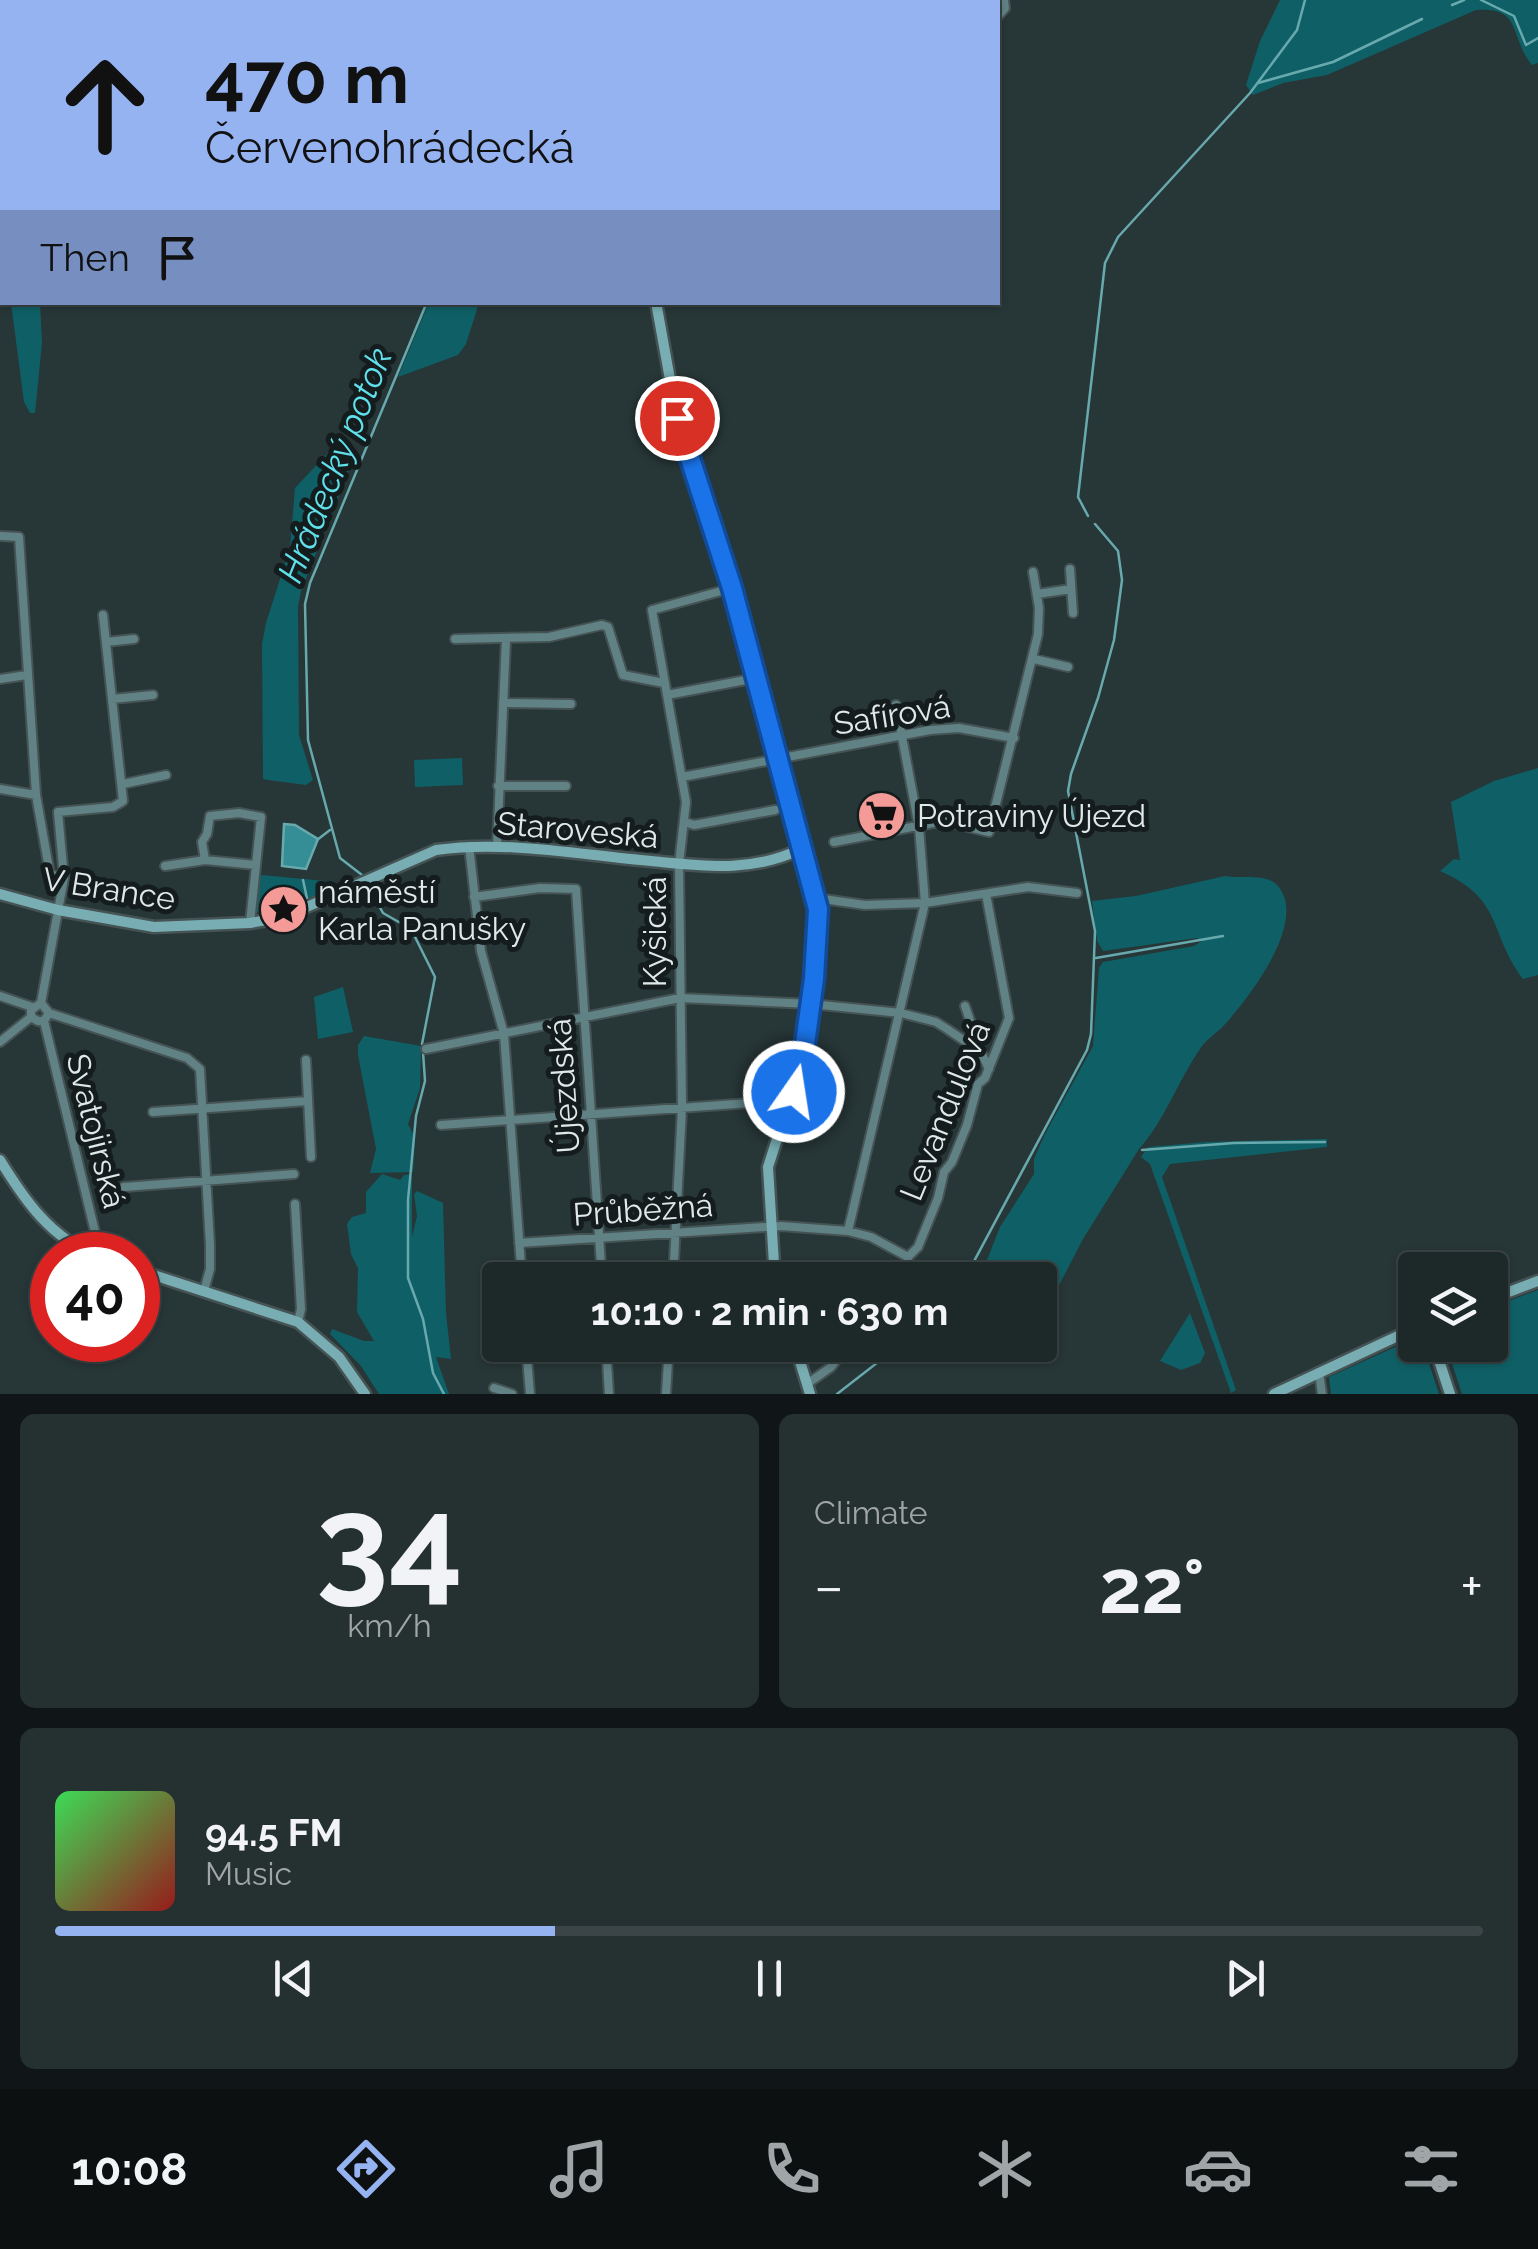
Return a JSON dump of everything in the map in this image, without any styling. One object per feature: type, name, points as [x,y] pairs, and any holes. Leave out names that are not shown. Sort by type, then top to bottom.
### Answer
[{"type":"street","points":[[657,305],[677,418],[732,588],[816,898],[818,948],[803,1058],[768,1166],[773,1262]]},
{"type":"street","points":[[0,536],[19,537],[24,567],[36,795],[50,874],[64,878]]},
{"type":"street","points":[[1070,569],[1073,613]]},
{"type":"street","points":[[834,842],[943,821],[989,832],[1038,634],[1032,572]]},
{"type":"street","name":"Kyšická","points":[[673,1262],[682,1108],[679,864],[684,822],[682,777],[652,610],[732,588]]},
{"type":"street","points":[[1037,594],[1072,589]]},
{"type":"street","points":[[0,1042],[35,1009],[64,878],[58,812],[119,805],[123,801],[103,615]]},
{"type":"street","points":[[455,639],[549,636],[608,627],[623,676],[664,682]]},
{"type":"street","points":[[106,642],[134,639]]},
{"type":"street","points":[[497,847],[506,639]]},
{"type":"street","points":[[1034,658],[1068,666]]},
{"type":"street","points":[[0,679],[27,675]]},
{"type":"street","points":[[667,695],[756,678]]},
{"type":"street","points":[[112,699],[154,694]]},
{"type":"street","points":[[503,703],[572,704]]},
{"type":"street","points":[[848,1231],[926,902],[919,827],[896,705]]},
{"type":"street","name":"Safírová","points":[[682,777],[955,728],[1014,738]]},
{"type":"street","points":[[122,784],[166,775]]},
{"type":"street","points":[[498,786],[566,786]]},
{"type":"street","points":[[0,789],[36,795]]},
{"type":"street","points":[[684,822],[694,826],[775,810]]},
{"type":"street","points":[[206,860],[202,842],[210,816],[239,813],[261,817],[250,923]]},
{"type":"street","points":[[469,846],[482,951],[504,1034],[521,1262]]},
{"type":"street","name":"Staroveská","points":[[250,923],[284,917],[436,850],[497,847],[713,868],[751,866],[800,848]]},
{"type":"street","points":[[165,866],[206,860],[256,864]]},
{"type":"street","name":"Újezdská","points":[[474,897],[540,888],[576,890],[601,1262]]},
{"type":"street","points":[[816,898],[865,905],[926,902],[1028,888],[1078,894]]},
{"type":"street","name":"V Brance","points":[[0,894],[58,910],[154,927],[250,923]]},
{"type":"street","name":"Levandulová","points":[[907,1262],[918,1248],[938,1198],[938,1187],[967,1125],[978,1084],[989,1069],[1009,1018],[986,894]]},
{"type":"street","points":[[0,996],[35,1009]]},
{"type":"street","points":[[426,1049],[680,998],[901,1012],[936,1022],[981,1052]]},
{"type":"street","points":[[966,1006],[989,1069]]},
{"type":"street","name":"Svatojirská","points":[[35,1009],[38,1022],[46,1017]]},
{"type":"street","name":"Svatojirská","points":[[35,1009],[46,1017],[95,1232]]},
{"type":"street","points":[[46,1017],[194,1061],[200,1069],[210,1246],[204,1291]]},
{"type":"street","points":[[306,1060],[311,1157]]},
{"type":"street","points":[[441,1125],[776,1100],[790,1103]]},
{"type":"street","points":[[153,1112],[308,1101]]},
{"type":"street","points":[[0,1160],[56,1232]]},
{"type":"street","points":[[124,1187],[294,1174]]},
{"type":"street","points":[[294,1204],[301,1310],[298,1322]]},
{"type":"street","name":"Průběžná","points":[[519,1243],[770,1226],[848,1231],[872,1237],[908,1257]]},
{"type":"street","points":[[160,1277],[298,1322],[339,1357],[365,1394]]},
{"type":"street","points":[[1508,1292],[1538,1281]]},
{"type":"street","points":[[1274,1394],[1398,1336]]},
{"type":"street","points":[[527,1362],[530,1394]]},
{"type":"street","points":[[607,1362],[610,1394]]},
{"type":"street","points":[[666,1394],[668,1362]]},
{"type":"street","points":[[800,1362],[809,1389],[834,1362]]},
{"type":"street","points":[[1440,1362],[1450,1394]]},
{"type":"street","points":[[1319,1372],[1322,1394]]},
{"type":"street","points":[[494,1388],[512,1394]]},
{"type":"shaded area","points":[[1280,0],[1538,0],[1538,63],[1532,65],[1508,18],[1491,10],[1476,10],[1327,75],[1283,83],[1253,95],[1246,85],[1260,41]]},
{"type":"shaded area","points":[[11,305],[40,305],[42,343],[35,413],[30,413],[24,402]]},
{"type":"shaded area","points":[[428,305],[478,305],[466,344],[458,355],[398,377]]},
{"type":"shaded area","points":[[339,441],[356,453],[298,607],[299,735],[313,780],[306,785],[263,779],[262,644],[290,548],[295,488]]},
{"type":"shaded area","points":[[462,758],[463,785],[415,787],[414,760]]},
{"type":"shaded area","points":[[1538,768],[1538,975],[1523,979],[1485,905],[1461,882],[1440,871],[1454,859],[1460,860],[1451,802],[1494,781]]},
{"type":"shaded area","points":[[284,824],[295,825],[318,839],[306,869],[282,866]]},
{"type":"shaded area","points":[[262,875],[335,882],[335,887],[265,917],[256,911],[258,878]]},
{"type":"shaded area","points":[[1225,876],[1252,877],[1277,885],[1285,900],[1286,917],[1282,936],[1262,976],[1224,1026],[1200,1049],[1083,1239],[1057,1289],[1057,1262],[986,1262],[1000,1227],[1034,1174],[1034,1159],[1045,1134],[1093,1046],[1099,968],[1103,962],[1194,946],[1202,941],[1197,938],[1103,951],[1097,941],[1092,901],[1136,896]]},
{"type":"shaded area","points":[[343,987],[353,1032],[318,1039],[314,997]]},
{"type":"shaded area","points":[[364,1036],[421,1046],[420,1088],[408,1124],[415,1138],[413,1172],[370,1173],[376,1149],[358,1055],[358,1045]]},
{"type":"shaded area","points":[[1327,1139],[1327,1147],[1170,1164],[1162,1177],[1236,1390],[1231,1393],[1150,1164],[1141,1157],[1148,1147]]},
{"type":"shaded area","points":[[382,1174],[400,1180],[412,1174],[412,1237],[417,1216],[414,1194],[417,1191],[443,1203],[451,1359],[436,1357],[449,1394],[379,1394],[361,1366],[330,1334],[332,1329],[374,1341],[357,1312],[358,1268],[351,1254],[347,1224],[352,1217],[366,1213],[366,1192]]},
{"type":"shaded area","points":[[1538,1290],[1538,1394],[1462,1394],[1452,1362],[1508,1362],[1508,1301]]},
{"type":"shaded area","points":[[1190,1313],[1205,1353],[1200,1363],[1181,1370],[1160,1361]]},
{"type":"shaded area","points":[[1398,1346],[1398,1362],[1429,1362],[1439,1394],[1331,1394],[1329,1377]]},
{"type":"waterway","points":[[1088,516],[1078,497],[1105,263],[1118,237],[1250,93],[1297,30],[1305,0]]},
{"type":"waterway","points":[[1452,5],[1464,0]]},
{"type":"waterway","points":[[1481,0],[1514,16],[1526,45],[1538,38]]},
{"type":"waterway","points":[[1258,83],[1333,62],[1422,19]]},
{"type":"waterway","name":"Hrádecký potok","points":[[362,875],[340,858],[308,740],[305,604],[310,583],[426,305]]},
{"type":"waterway","points":[[974,1262],[1087,1050],[1091,1034],[1095,931],[1068,791],[1114,640],[1122,580],[1118,551],[1095,524]]},
{"type":"waterway","points":[[317,840],[330,830]]},
{"type":"waterway","points":[[303,880],[308,903]]},
{"type":"waterway","name":"Hrádecký potok","points":[[371,891],[383,913],[411,929],[435,977],[422,1044]]},
{"type":"waterway","points":[[1096,958],[1223,936]]},
{"type":"waterway","name":"Hrádecký potok","points":[[423,1052],[425,1081],[416,1116],[408,1200],[408,1278],[423,1319],[433,1373],[444,1394]]},
{"type":"waterway","points":[[1142,1150],[1325,1142]]},
{"type":"waterway","points":[[837,1394],[878,1362]]},
{"type":"place","name":"Potraviny Újezd","points":[[882,816]]},
{"type":"place","name":"náměstí Karla Panušky","points":[[283,910]]},
{"type":"route","points":[[677,418],[722,552],[818,909],[814,979],[794,1092]]}]
